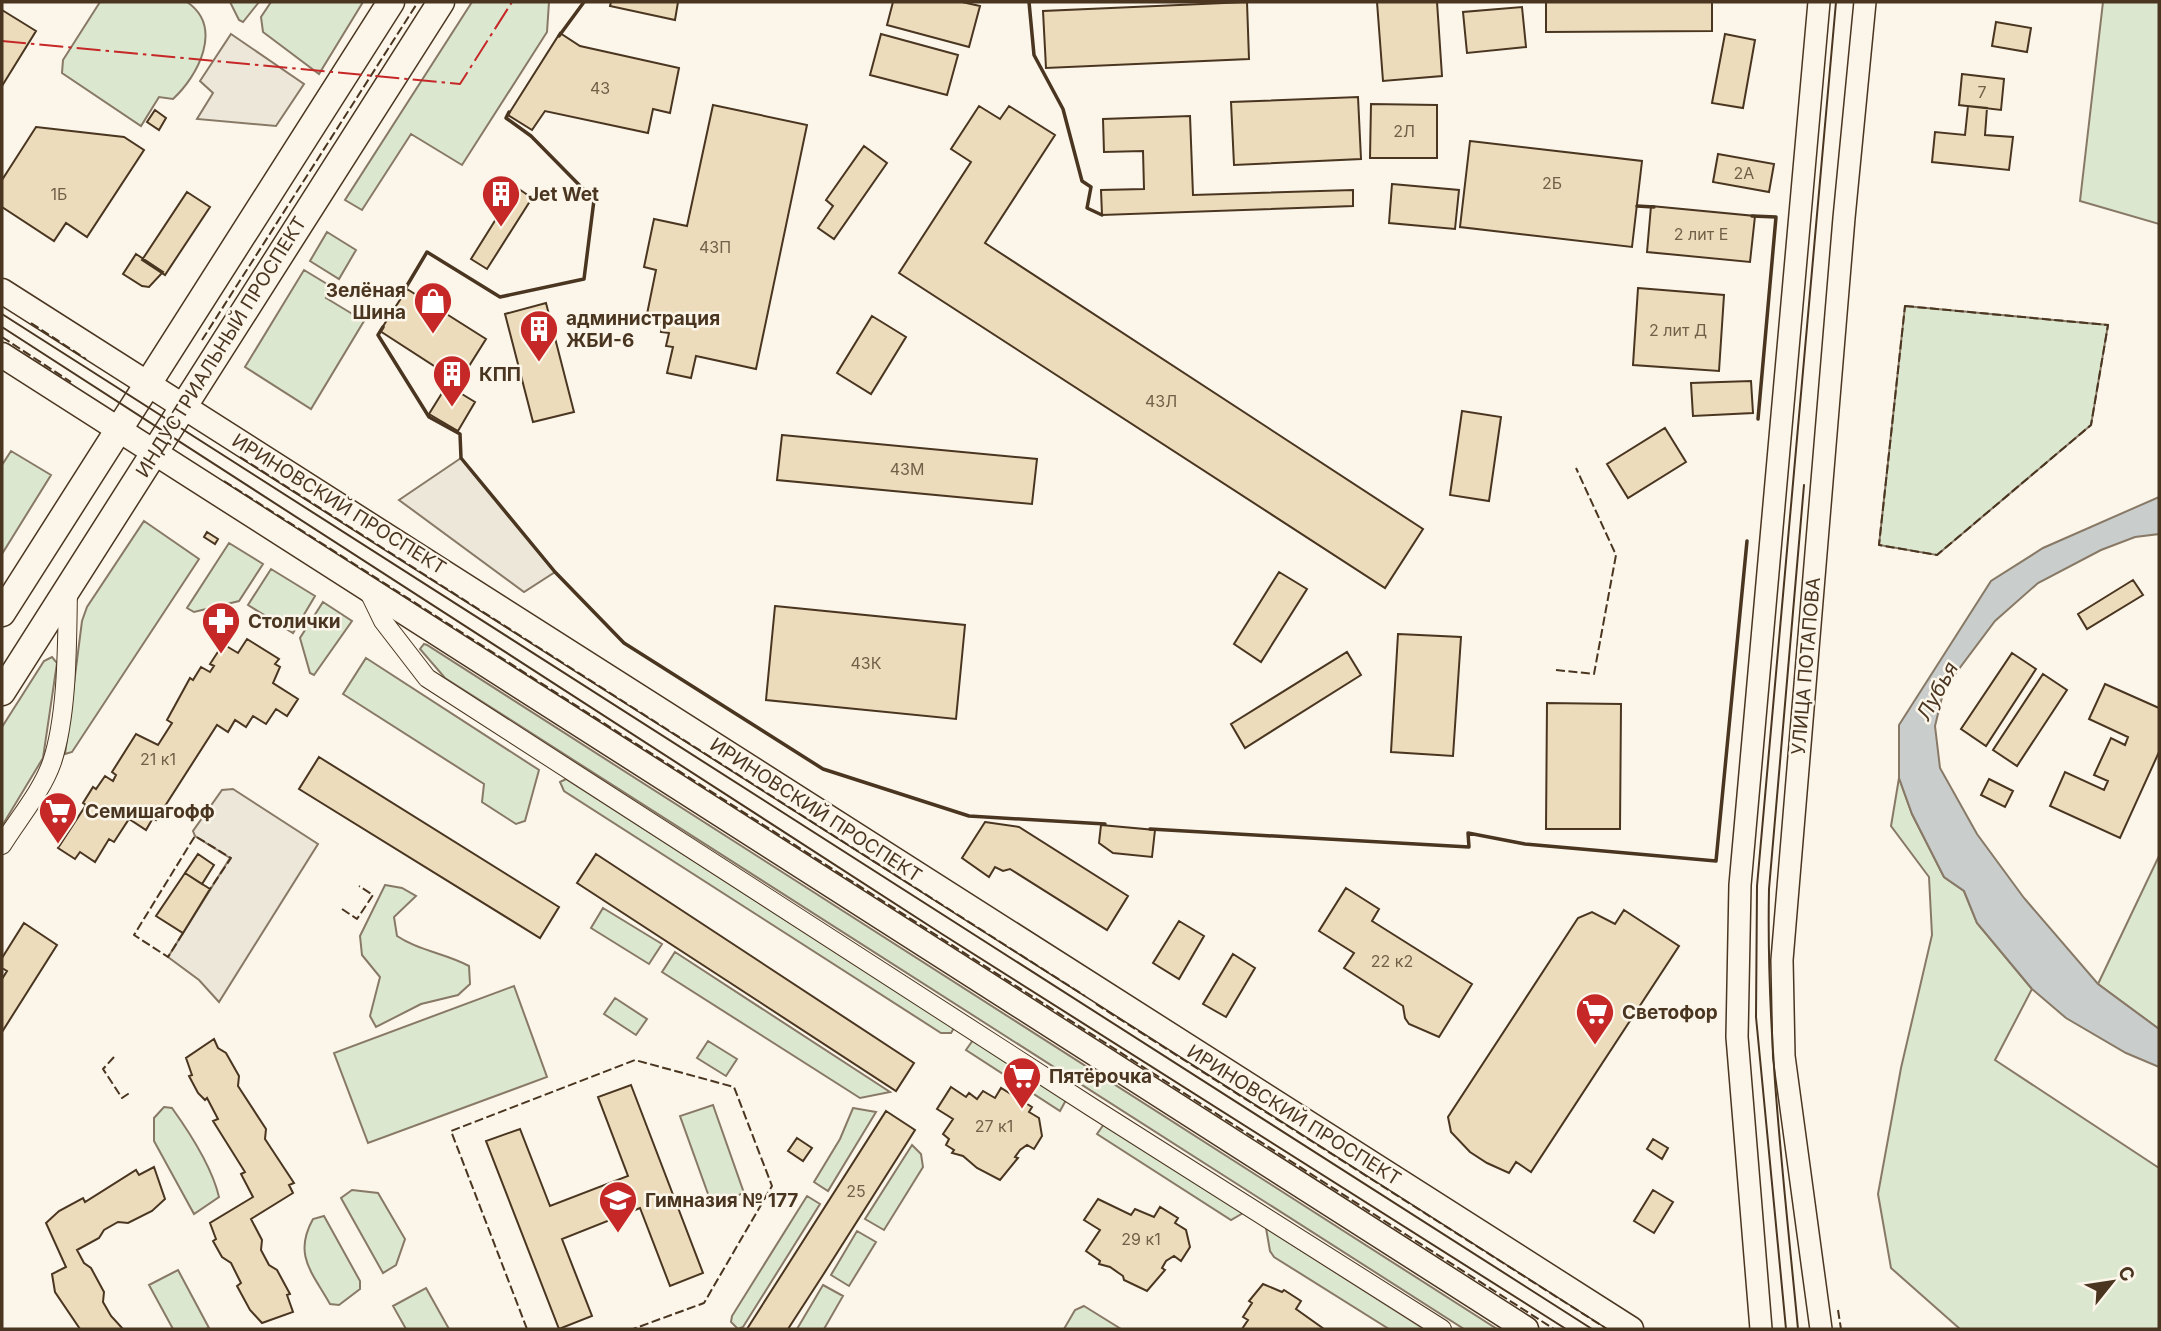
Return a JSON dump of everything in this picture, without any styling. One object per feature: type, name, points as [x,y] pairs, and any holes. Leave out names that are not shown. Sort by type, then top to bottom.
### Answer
[{"type":"main road","points":[[2,613],[10,592],[119,430],[391,2]]},
{"type":"main road","name":"ИНДУСТРИАЛЬНЫЙ ПРОСПЕКТ","points":[[2,692],[441,2]]},
{"type":"main road","name":"ИРИНОВСКИЙ ПРОСПЕКТ","points":[[2,291],[1631,1329]]},
{"type":"main road","points":[[2,355],[1526,1329]]},
{"type":"street","points":[[1761,1329],[1737,1037],[1740,885],[1819,2]]},
{"type":"street","name":"УЛИЦА ПОТАПОВА","points":[[1821,1329],[1784,1056],[1782,960],[1844,218],[1865,2]]},
{"type":"street","points":[[2,845],[47,772],[56,746],[67,655],[68,588]]},
{"type":"street","points":[[367,588],[383,621],[427,678],[1093,1108],[1442,1329]]},
{"type":"green space","points":[[100,2],[187,2],[198,12],[204,24],[203,51],[191,78],[173,99],[159,97],[141,126],[62,73],[63,60]]},
{"type":"green space","points":[[230,2],[259,2],[243,22],[239,20]]},
{"type":"green space","points":[[271,2],[363,2],[319,74],[263,32],[261,17]]},
{"type":"green space","points":[[472,2],[549,2],[547,32],[462,165],[411,134],[362,210],[345,200]]},
{"type":"green space","points":[[2103,2],[2159,2],[2159,224],[2080,201]]},
{"type":"green space","points":[[327,232],[356,250],[339,279],[310,261]]},
{"type":"green space","points":[[304,270],[332,287],[326,298],[364,321],[311,409],[245,367]]},
{"type":"green space","points":[[1905,306],[2108,325],[2091,425],[1937,555],[1879,545]]},
{"type":"green space","points":[[11,451],[51,475],[2,554],[2,465]]},
{"type":"green space","points":[[144,521],[199,559],[72,752],[65,754],[82,621],[87,607]]},
{"type":"green space","points":[[229,543],[263,564],[239,601],[194,612],[187,608]]},
{"type":"green space","points":[[271,569],[315,596],[293,633],[248,605]]},
{"type":"green space","points":[[323,602],[352,621],[314,675],[310,673],[300,638]]},
{"type":"green space","points":[[424,644],[1497,1329],[1464,1329],[445,678],[420,649]]},
{"type":"green space","points":[[52,657],[57,663],[43,758],[2,826],[2,727],[44,661]]},
{"type":"green space","points":[[366,658],[539,770],[525,821],[516,824],[482,802],[484,784],[343,694]]},
{"type":"green space","points":[[1899,778],[1912,814],[1944,877],[1964,891],[1977,923],[2032,989],[1995,1060],[2159,1168],[2159,1329],[1960,1329],[1891,1268],[1878,1194],[1901,1068],[1932,935],[1929,877],[1891,826]]},
{"type":"green space","points":[[566,779],[954,1028],[951,1033],[941,1033],[564,791],[560,782]]},
{"type":"green space","points":[[2159,856],[2159,1029],[2098,984]]},
{"type":"green space","points":[[385,885],[402,888],[416,896],[394,917],[397,936],[469,966],[470,984],[458,995],[421,1004],[376,1027],[370,1016],[380,977],[362,955],[360,936]]},
{"type":"green space","points":[[603,908],[662,944],[649,964],[591,928]]},
{"type":"green space","points":[[675,952],[890,1092],[860,1098],[662,972]]},
{"type":"green space","points":[[514,986],[547,1077],[368,1143],[334,1053]]},
{"type":"green space","points":[[615,998],[647,1019],[636,1035],[604,1014]]},
{"type":"green space","points":[[973,1040],[1066,1100],[1060,1111],[966,1050]]},
{"type":"green space","points":[[708,1041],[737,1059],[726,1076],[697,1058]]},
{"type":"green space","points":[[713,1105],[744,1193],[712,1205],[680,1116]]},
{"type":"green space","points":[[164,1107],[172,1108],[193,1139],[216,1186],[219,1197],[194,1214],[154,1141],[154,1118]]},
{"type":"green space","points":[[853,1108],[876,1112],[828,1191],[814,1182],[840,1139]]},
{"type":"green space","points":[[1104,1124],[1243,1213],[1231,1220],[1097,1134]]},
{"type":"green space","points":[[912,1145],[921,1154],[923,1167],[884,1230],[865,1219]]},
{"type":"green space","points":[[352,1190],[378,1193],[405,1239],[396,1265],[383,1273],[341,1198]]},
{"type":"green space","points":[[807,1196],[820,1204],[743,1327],[738,1329],[731,1322],[732,1316]]},
{"type":"green space","points":[[324,1216],[360,1281],[360,1289],[339,1305],[330,1304],[311,1273],[305,1253],[307,1232],[313,1219]]},
{"type":"green space","points":[[1266,1228],[1424,1329],[1389,1329],[1274,1257],[1270,1251]]},
{"type":"green space","points":[[857,1231],[876,1242],[849,1286],[831,1275]]},
{"type":"green space","points":[[178,1270],[209,1328],[173,1329],[149,1285]]},
{"type":"green space","points":[[823,1285],[843,1296],[824,1329],[797,1329]]},
{"type":"green space","points":[[426,1288],[449,1329],[406,1329],[393,1306]]},
{"type":"green space","points":[[1084,1306],[1121,1329],[1064,1329],[1075,1310]]},
{"type":"shaded area","points":[[231,34],[304,84],[276,126],[197,119],[213,93],[200,81]]},
{"type":"shaded area","points":[[461,458],[555,572],[524,592],[399,500]]},
{"type":"shaded area","points":[[233,789],[318,844],[219,1002],[199,980],[168,957],[230,858],[195,836],[193,831],[222,790]]},
{"type":"water","name":"Лубья","points":[[2159,497],[2159,534],[2135,537],[2101,550],[2038,583],[1995,621],[1944,689],[1935,726],[1940,768],[1977,834],[2024,898],[2098,984],[2159,1029],[2159,1067],[2126,1053],[2066,1018],[2032,989],[1977,923],[1964,891],[1944,877],[1912,814],[1899,778],[1899,725],[1991,581],[2043,548]]},
{"type":"building","points":[[611,2],[678,2],[675,20],[610,6]]},
{"type":"building","points":[[893,2],[962,2],[980,6],[969,47],[887,25]]},
{"type":"building","points":[[1247,2],[1249,59],[1046,68],[1043,11]]},
{"type":"building","points":[[1377,2],[1437,2],[1442,76],[1383,81]]},
{"type":"building","points":[[1546,2],[1712,2],[1712,31],[1546,32]]},
{"type":"building","points":[[1522,7],[1526,47],[1467,53],[1463,12]]},
{"type":"building","points":[[2,10],[36,31],[2,86]]},
{"type":"building","points":[[1996,22],[2031,28],[2027,52],[1992,46]]},
{"type":"building","points":[[560,33],[580,46],[679,68],[670,113],[653,109],[648,133],[545,111],[532,130],[508,115]]},
{"type":"building","points":[[881,34],[958,55],[947,95],[870,75]]},
{"type":"building","points":[[1725,34],[1755,40],[1743,108],[1712,103]]},
{"type":"building","points":[[1962,74],[2004,79],[2001,110],[1959,105]]},
{"type":"building","points":[[1358,97],[1361,159],[1234,165],[1231,102]]},
{"type":"building","points":[[1371,104],[1437,105],[1437,158],[1370,158]]},
{"type":"building","points":[[713,105],[807,125],[756,369],[696,356],[691,378],[667,373],[673,347],[666,346],[669,333],[661,332],[663,323],[646,319],[656,270],[644,267],[654,219],[687,226]]},
{"type":"building","points":[[979,106],[1000,119],[1009,106],[1055,135],[985,243],[1423,529],[1385,588],[899,273],[971,162],[951,149]]},
{"type":"building","points":[[1968,106],[1987,108],[1985,135],[2013,137],[2009,170],[1932,162],[1935,132],[1965,135]]},
{"type":"building","points":[[155,110],[166,118],[159,130],[147,122]]},
{"type":"building","points":[[1190,116],[1193,195],[1353,190],[1353,206],[1102,215],[1101,190],[1144,189],[1143,151],[1104,152],[1103,119]]},
{"type":"building","points":[[36,127],[124,137],[144,150],[87,237],[66,223],[54,241],[2,207],[2,180]]},
{"type":"building","points":[[1470,141],[1642,161],[1632,247],[1460,227]]},
{"type":"building","points":[[864,146],[887,163],[834,239],[818,228],[833,206],[826,200]]},
{"type":"building","points":[[1718,154],[1774,164],[1769,192],[1713,182]]},
{"type":"building","points":[[1392,184],[1459,190],[1455,229],[1389,223]]},
{"type":"building","name":"Jet Wet","points":[[516,187],[532,198],[487,269],[471,259]]},
{"type":"building","points":[[187,192],[210,207],[165,275],[142,260]]},
{"type":"building","points":[[1651,206],[1755,216],[1750,262],[1647,252]]},
{"type":"building","points":[[136,254],[163,272],[149,287],[142,286],[123,274]]},
{"type":"building","points":[[1638,288],[1724,295],[1719,371],[1633,365]]},
{"type":"building","name":"Зелёная Шина","points":[[407,289],[486,339],[459,382],[380,331]]},
{"type":"building","name":"администрация ЖБИ-6","points":[[546,303],[574,412],[533,422],[505,314]]},
{"type":"building","points":[[872,316],[906,337],[871,394],[837,373]]},
{"type":"building","points":[[1751,381],[1753,413],[1693,416],[1691,383]]},
{"type":"building","name":"КПП","points":[[447,385],[475,402],[458,431],[429,414]]},
{"type":"building","points":[[1462,411],[1501,417],[1489,501],[1450,495]]},
{"type":"building","points":[[1665,428],[1686,462],[1628,498],[1607,464]]},
{"type":"building","points":[[782,435],[1037,459],[1032,504],[777,480]]},
{"type":"building","points":[[207,532],[218,539],[215,544],[204,537]]},
{"type":"building","points":[[1279,572],[1307,589],[1261,662],[1234,644]]},
{"type":"building","points":[[2133,580],[2143,595],[2087,629],[2078,614]]},
{"type":"building","points":[[775,606],[965,625],[956,719],[766,700]]},
{"type":"building","points":[[1398,634],[1461,637],[1453,756],[1391,752]]},
{"type":"building","points":[[247,639],[279,659],[275,664],[280,667],[273,683],[298,699],[287,716],[276,709],[266,724],[253,716],[246,727],[235,720],[228,732],[217,725],[156,820],[153,818],[146,830],[129,819],[114,842],[109,839],[95,862],[80,852],[75,859],[58,848],[86,805],[83,803],[93,787],[96,789],[105,776],[113,781],[116,775],[112,772],[136,734],[158,745],[172,723],[167,720],[190,678],[193,680],[201,667],[210,672],[214,666],[210,664],[223,644],[238,653]]},
{"type":"building","points":[[1347,652],[1361,675],[1245,748],[1231,724]]},
{"type":"building","points":[[2012,653],[2036,669],[1986,746],[1961,729]]},
{"type":"building","points":[[2043,674],[2067,690],[2017,766],[1993,750]]},
{"type":"building","points":[[2105,684],[2159,708],[2159,752],[2120,838],[2050,806],[2065,772],[2104,790],[2108,781],[2094,775],[2111,738],[2125,745],[2128,737],[2089,719]]},
{"type":"building","points":[[1547,703],[1621,704],[1620,829],[1546,829]]},
{"type":"building","points":[[319,757],[559,907],[540,938],[299,789]]},
{"type":"building","points":[[1989,779],[2013,791],[2005,807],[1981,795]]},
{"type":"building","points":[[985,822],[1019,827],[1128,896],[1107,930],[1010,869],[1003,871],[995,867],[989,877],[962,858]]},
{"type":"building","points":[[1101,825],[1155,830],[1152,857],[1113,853],[1099,843]]},
{"type":"building","points":[[198,854],[214,865],[202,884],[185,873]]},
{"type":"building","points":[[596,854],[914,1063],[896,1091],[577,883]]},
{"type":"building","points":[[185,873],[210,889],[183,933],[156,916]]},
{"type":"building","points":[[1346,888],[1379,909],[1372,921],[1472,984],[1439,1037],[1409,1024],[1403,1006],[1344,968],[1354,953],[1319,931]]},
{"type":"building","points":[[1624,910],[1679,946],[1531,1172],[1516,1162],[1509,1173],[1487,1163],[1470,1152],[1451,1132],[1448,1117],[1578,918],[1592,912],[1615,924]]},
{"type":"building","points":[[1179,921],[1204,936],[1179,979],[1153,963]]},
{"type":"building","points":[[24,923],[57,945],[2,1032],[2,979],[7,971],[2,968],[2,958]]},
{"type":"building","points":[[1233,954],[1255,968],[1226,1017],[1203,1004]]},
{"type":"building","points":[[214,1039],[218,1048],[226,1053],[239,1076],[238,1086],[266,1129],[265,1139],[294,1183],[289,1185],[293,1193],[251,1219],[262,1240],[261,1250],[269,1265],[277,1270],[290,1294],[287,1295],[293,1312],[262,1323],[250,1310],[237,1286],[241,1283],[231,1263],[222,1257],[213,1241],[216,1239],[210,1223],[253,1197],[241,1174],[245,1172],[213,1121],[218,1119],[207,1098],[205,1100],[198,1093],[189,1076],[192,1075],[186,1058]]},
{"type":"building","points":[[631,1085],[703,1273],[670,1286],[640,1208],[562,1239],[592,1316],[559,1329],[486,1141],[520,1129],[550,1206],[628,1176],[598,1097]]},
{"type":"building","points":[[951,1087],[966,1097],[969,1093],[977,1099],[983,1091],[995,1098],[1001,1088],[1032,1107],[1029,1112],[1039,1118],[1042,1136],[1034,1149],[1027,1145],[1020,1150],[1015,1157],[1018,1158],[1000,1180],[977,1168],[963,1156],[952,1153],[954,1150],[946,1145],[949,1139],[943,1134],[953,1119],[937,1109]]},
{"type":"building","points":[[886,1111],[915,1130],[823,1275],[788,1329],[747,1329]]},
{"type":"building","points":[[797,1138],[812,1148],[803,1161],[788,1151]]},
{"type":"building","points":[[1653,1139],[1668,1148],[1662,1159],[1647,1149]]},
{"type":"building","points":[[154,1167],[165,1199],[152,1211],[128,1223],[118,1222],[104,1230],[99,1238],[77,1250],[104,1292],[103,1302],[111,1316],[123,1329],[80,1329],[55,1292],[52,1274],[66,1267],[46,1223],[59,1211],[83,1198],[85,1202],[136,1170],[139,1175]]},
{"type":"building","points":[[1653,1190],[1673,1202],[1654,1233],[1634,1221]]},
{"type":"building","points":[[1098,1199],[1131,1215],[1135,1209],[1154,1217],[1160,1207],[1178,1218],[1175,1223],[1186,1230],[1190,1247],[1181,1261],[1174,1256],[1166,1261],[1162,1268],[1165,1270],[1147,1291],[1124,1280],[1123,1276],[1110,1267],[1099,1264],[1100,1261],[1086,1251],[1100,1230],[1084,1220]]},
{"type":"building","points":[[1263,1284],[1282,1292],[1284,1290],[1301,1301],[1296,1309],[1324,1329],[1242,1329],[1248,1320],[1243,1317],[1252,1303],[1249,1301]]},
{"type":"tram line","points":[[1786,1329],[1756,1017],[1757,886],[1836,2]]},
{"type":"tram line","points":[[2,314],[1592,1329]]},
{"type":"tram line","points":[[2,327],[942,934],[1566,1329]]},
{"type":"tram line","points":[[1798,1329],[1773,1054],[1769,889],[1804,485]]},
{"type":"fence","points":[[202,340],[418,2]]},
{"type":"fence","points":[[1905,306],[2108,325],[2091,425],[1937,555],[1879,545],[1905,306]]},
{"type":"fence","points":[[31,323],[86,359]]},
{"type":"fence","points":[[2,337],[71,382]]},
{"type":"fence","points":[[240,457],[1085,996]]},
{"type":"fence","points":[[1556,670],[1594,674],[1616,555],[1576,468]]},
{"type":"fence","points":[[224,481],[1554,1329]]},
{"type":"fence","points":[[183,933],[168,957],[134,935],[195,836],[231,858],[210,889]]},
{"type":"fence","points":[[342,909],[357,919],[373,895],[359,886]]},
{"type":"fence","points":[[1096,1004],[1607,1329]]},
{"type":"fence","points":[[114,1057],[103,1069],[122,1098],[131,1092]]},
{"type":"fence","points":[[527,1329],[451,1131],[635,1060],[734,1087],[772,1186],[704,1303],[633,1329]]},
{"type":"fence","points":[[1838,1310],[1841,1329]]},
{"type":"wall","points":[[559,36],[584,2]]},
{"type":"wall","points":[[1029,2],[1034,55],[1063,109],[1082,181],[1091,187],[1087,208],[1102,215]]},
{"type":"wall","points":[[402,294],[427,252],[500,297],[584,279],[594,200],[531,136],[506,118],[509,112]]},
{"type":"wall","points":[[1637,206],[1654,207]]},
{"type":"wall","points":[[1752,216],[1776,217],[1758,419]]},
{"type":"wall","points":[[383,327],[378,335],[429,417],[460,434],[461,458],[555,572],[624,643],[823,769],[969,816],[1105,824]]},
{"type":"wall","points":[[1150,829],[1469,847],[1468,833],[1525,844],[1716,861],[1747,541]]},
{"type":"power","points":[[306,2],[336,2]]},
{"type":"power","points":[[2,41],[460,84],[512,2]]},
{"type":"place","name":"Jet Wet","points":[[501,228]]},
{"type":"place","name":"Зелёная Шина","points":[[433,335]]},
{"type":"place","name":"администрация ЖБИ-6","points":[[539,363]]},
{"type":"place","name":"КПП","points":[[452,408]]},
{"type":"place","name":"Столички","points":[[221,655]]},
{"type":"place","name":"Семишагофф","points":[[58,845]]},
{"type":"place","name":"Светофор","points":[[1595,1046]]},
{"type":"place","name":"Пятёрочка","points":[[1022,1110]]},
{"type":"place","name":"Гимназия № 177","points":[[618,1234]]}]
